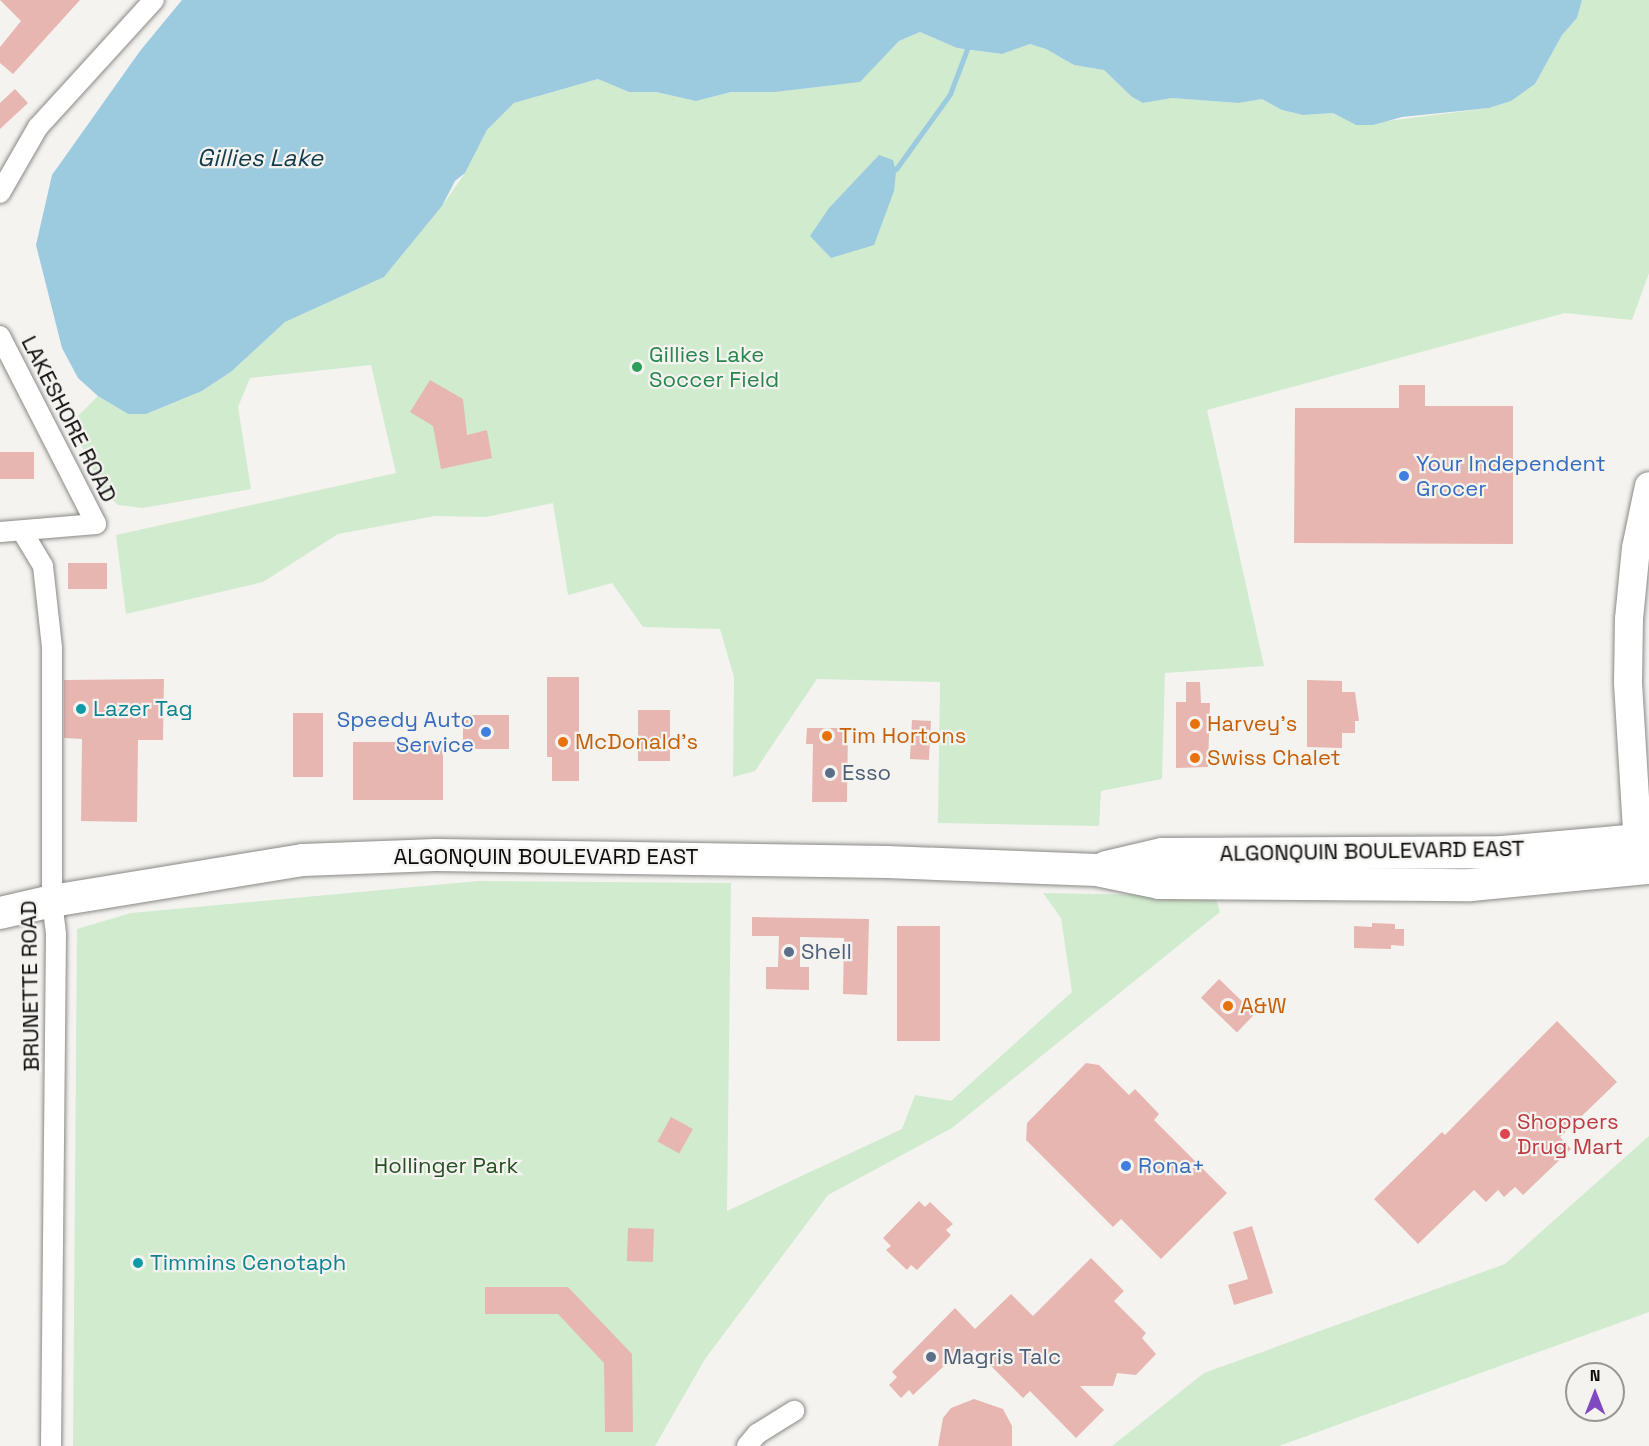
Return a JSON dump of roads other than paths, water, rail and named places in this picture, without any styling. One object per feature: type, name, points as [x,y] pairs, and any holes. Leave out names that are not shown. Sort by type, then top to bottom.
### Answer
[{"type":"main road","points":[[1644,854],[1630,713],[1629,619],[1636,548],[1649,486]]},
{"type":"main road","points":[[1630,713],[1649,753]]},
{"type":"main road","name":"ALGONQUIN BOULEVARD EAST","points":[[0,913],[52,901],[303,860],[436,855],[887,861],[1097,870],[1162,854],[1503,852],[1644,854]]},
{"type":"street","points":[[0,193],[38,127],[154,0]]},
{"type":"street","name":"LAKESHORE ROAD","points":[[0,336],[96,524],[22,531]]},
{"type":"street","points":[[0,532],[22,531]]},
{"type":"street","name":"BRUNETTE ROAD","points":[[22,531],[43,566],[52,648],[52,901],[56,970],[51,1446]]},
{"type":"street","points":[[747,1446],[757,1434],[794,1411]]},
{"type":"water","name":"Gillies Lake","points":[[182,0],[1582,0],[1577,18],[1562,35],[1535,84],[1511,101],[1489,108],[1402,117],[1373,125],[1356,125],[1333,113],[1303,115],[1282,110],[1262,99],[1239,103],[1172,98],[1143,103],[1132,97],[1104,70],[1074,65],[1046,49],[1030,44],[1002,54],[957,48],[920,32],[899,41],[860,82],[775,92],[731,92],[696,101],[656,92],[629,92],[598,79],[514,103],[487,130],[465,173],[455,181],[442,206],[384,277],[285,322],[232,371],[202,391],[146,414],[128,414],[98,396],[78,378],[62,348],[36,245],[52,175],[140,51]]},
{"type":"water","points":[[879,155],[893,160],[896,172],[894,191],[874,245],[831,258],[810,236],[829,208]]},
{"type":"waterway","points":[[896,169],[950,94],[967,49]]},
{"type":"place","name":"Gillies Lake Soccer Field","points":[[637,367]]},
{"type":"place","name":"Your Independent Grocer","points":[[1404,476]]},
{"type":"place","name":"Lazer Tag","points":[[81,709]]},
{"type":"place","name":"Harvey's","points":[[1195,724]]},
{"type":"place","name":"Speedy Auto Service","points":[[486,732]]},
{"type":"place","name":"Tim Hortons","points":[[827,736]]},
{"type":"place","name":"McDonald's","points":[[563,742]]},
{"type":"place","name":"Swiss Chalet","points":[[1195,758]]},
{"type":"place","name":"Esso","points":[[830,773]]},
{"type":"place","name":"Shell","points":[[789,952]]},
{"type":"place","name":"A&W","points":[[1228,1006]]},
{"type":"place","name":"Shoppers Drug Mart","points":[[1505,1134]]},
{"type":"place","name":"Rona+","points":[[1126,1166]]},
{"type":"place","name":"Timmins Cenotaph","points":[[138,1263]]},
{"type":"place","name":"Magris Talc","points":[[931,1357]]},
{"type":"park label","name":"Hollinger Park","points":[[446,1166]]}]
